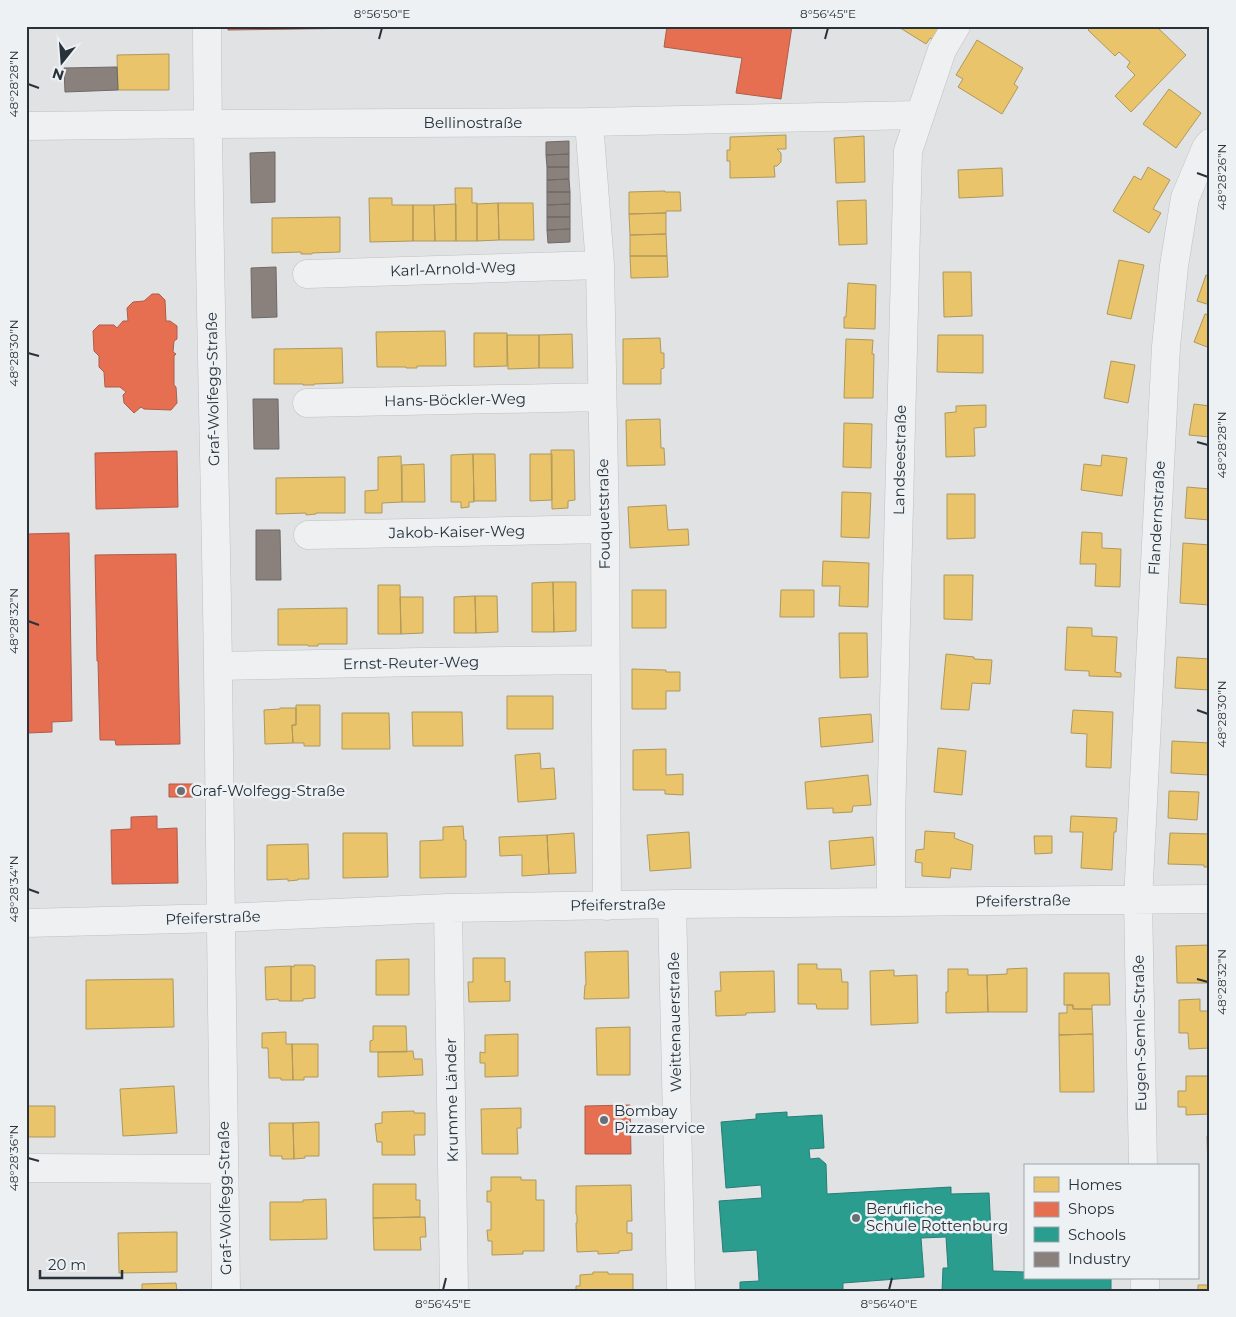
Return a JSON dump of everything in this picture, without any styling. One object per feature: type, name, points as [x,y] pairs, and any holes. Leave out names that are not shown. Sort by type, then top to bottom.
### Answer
[{"type":"street","name":"Graf-Wolfegg-Straße","points":[[207,26],[226,1291]]},
{"type":"street","name":"Landseestraße","points":[[891,902],[891,819],[908,150],[942,50],[956,26]]},
{"type":"street","name":"Bellinostraße","points":[[26,126],[589,122],[919,115]]},
{"type":"street","name":"Fouquetstraße","points":[[589,122],[600,265],[605,529],[607,906]]},
{"type":"street","name":"Flandernstraße","points":[[1138,900],[1166,347],[1174,266],[1185,198],[1210,142]]},
{"type":"street","name":"Karl-Arnold-Weg","points":[[306,274],[600,265]]},
{"type":"street","name":"Hans-Böckler-Weg","points":[[307,403],[602,397]]},
{"type":"street","name":"Jakob-Kaiser-Weg","points":[[308,535],[605,529]]},
{"type":"street","name":"Ernst-Reuter-Weg","points":[[218,666],[605,660]]},
{"type":"street","name":"Pfeiferstraße","points":[[26,923],[221,918],[448,908],[1210,899]]},
{"type":"street","name":"Eugen-Semle-Straße","points":[[1138,900],[1143,1164]]},
{"type":"street","name":"Weittenauerstraße","points":[[672,904],[681,1291]]},
{"type":"street","name":"Krumme Länder","points":[[448,908],[454,1291]]},
{"type":"street","points":[[26,1168],[224,1169]]},
{"type":"building: Homes","points":[[897,26],[944,26],[935,41],[930,38],[926,44]]},
{"type":"building: Homes","points":[[1091,26],[1156,26],[1186,55],[1131,112],[1115,96],[1135,75],[1127,67],[1130,62],[1119,52],[1115,56],[1088,30]]},
{"type":"building: Homes","points":[[977,40],[1023,68],[1014,84],[1018,87],[1002,114],[958,87],[963,79],[956,75]]},
{"type":"building: Homes","points":[[169,54],[169,90],[118,90],[117,55]]},
{"type":"building: Homes","points":[[1169,89],[1201,113],[1176,148],[1143,124]]},
{"type":"building: Homes","points":[[786,135],[786,149],[777,149],[781,153],[781,162],[774,166],[775,177],[730,178],[730,161],[727,161],[727,150],[730,150],[730,137]]},
{"type":"building: Homes","points":[[864,136],[865,182],[836,183],[834,138]]},
{"type":"building: Homes","points":[[1148,167],[1170,180],[1153,209],[1161,213],[1149,233],[1113,211],[1134,176],[1141,180]]},
{"type":"building: Homes","points":[[1002,168],[1003,196],[959,198],[958,170]]},
{"type":"building: Homes","points":[[455,188],[472,188],[472,203],[477,203],[477,241],[456,241]]},
{"type":"building: Homes","points":[[629,192],[680,192],[681,211],[629,214]]},
{"type":"building: Homes","points":[[369,198],[392,198],[392,205],[413,205],[413,241],[370,242]]},
{"type":"building: Homes","points":[[866,200],[867,244],[839,245],[837,201]]},
{"type":"building: Homes","points":[[498,203],[533,203],[534,240],[499,240]]},
{"type":"building: Homes","points":[[498,203],[499,240],[477,241],[477,204]]},
{"type":"building: Homes","points":[[456,204],[456,241],[435,241],[434,205]]},
{"type":"building: Homes","points":[[413,205],[434,205],[435,241],[413,241]]},
{"type":"building: Homes","points":[[666,213],[666,234],[630,235],[629,214]]},
{"type":"building: Homes","points":[[340,217],[340,252],[312,254],[301,254],[301,252],[272,253],[272,218]]},
{"type":"building: Homes","points":[[666,234],[667,256],[630,256],[630,235]]},
{"type":"building: Homes","points":[[630,256],[667,256],[668,277],[631,278]]},
{"type":"building: Homes","points":[[1119,260],[1144,265],[1131,319],[1107,314]]},
{"type":"building: Homes","points":[[943,272],[971,272],[972,316],[944,317]]},
{"type":"building: Homes","points":[[1206,275],[1210,277],[1210,305],[1197,301]]},
{"type":"building: Homes","points":[[848,283],[876,285],[875,329],[844,328]]},
{"type":"building: Homes","points":[[1205,314],[1210,315],[1210,348],[1194,342]]},
{"type":"building: Homes","points":[[445,331],[446,366],[417,366],[417,368],[377,367],[376,332]]},
{"type":"building: Homes","points":[[474,333],[507,333],[507,366],[474,367]]},
{"type":"building: Homes","points":[[572,334],[573,368],[539,368],[539,335]]},
{"type":"building: Homes","points":[[507,335],[539,335],[539,368],[508,369]]},
{"type":"building: Homes","points":[[938,335],[983,335],[983,373],[937,372]]},
{"type":"building: Homes","points":[[660,338],[661,353],[664,353],[661,384],[623,384],[623,339]]},
{"type":"building: Homes","points":[[846,339],[873,340],[873,398],[844,398]]},
{"type":"building: Homes","points":[[342,348],[343,383],[314,385],[274,384],[274,349]]},
{"type":"building: Homes","points":[[1111,361],[1135,365],[1128,403],[1104,398]]},
{"type":"building: Homes","points":[[1194,404],[1210,406],[1210,437],[1189,435]]},
{"type":"building: Homes","points":[[986,405],[986,427],[974,428],[975,456],[946,457],[945,413],[956,412],[956,406]]},
{"type":"building: Homes","points":[[660,419],[661,448],[664,448],[665,465],[627,466],[626,420]]},
{"type":"building: Homes","points":[[844,423],[872,424],[871,468],[843,467]]},
{"type":"building: Homes","points":[[551,450],[574,450],[575,500],[568,501],[568,508],[552,509]]},
{"type":"building: Homes","points":[[473,454],[495,454],[496,501],[474,501]]},
{"type":"building: Homes","points":[[473,454],[474,502],[469,502],[469,507],[461,508],[461,502],[451,502],[451,455]]},
{"type":"building: Homes","points":[[530,454],[552,454],[552,500],[530,501]]},
{"type":"building: Homes","points":[[1102,455],[1127,458],[1122,496],[1081,490],[1084,464],[1101,466]]},
{"type":"building: Homes","points":[[401,456],[402,502],[382,503],[382,513],[365,513],[365,491],[378,490],[378,457]]},
{"type":"building: Homes","points":[[424,464],[425,502],[402,502],[402,465]]},
{"type":"building: Homes","points":[[345,477],[345,513],[276,514],[276,478]]},
{"type":"building: Homes","points":[[1187,487],[1210,489],[1210,520],[1185,518]]},
{"type":"building: Homes","points":[[842,492],[871,493],[869,538],[841,537]]},
{"type":"building: Homes","points":[[947,494],[975,494],[975,538],[947,539]]},
{"type":"building: Homes","points":[[666,505],[668,530],[688,529],[689,545],[630,548],[628,507]]},
{"type":"building: Homes","points":[[1082,532],[1102,533],[1102,548],[1121,549],[1120,587],[1095,586],[1096,564],[1080,564]]},
{"type":"building: Homes","points":[[1183,543],[1210,545],[1210,605],[1180,603]]},
{"type":"building: Homes","points":[[823,561],[869,563],[868,607],[839,606],[840,586],[822,586]]},
{"type":"building: Homes","points":[[944,575],[973,575],[972,620],[944,619]]},
{"type":"building: Homes","points":[[553,582],[576,582],[576,631],[554,632]]},
{"type":"building: Homes","points":[[553,582],[554,632],[532,632],[532,583]]},
{"type":"building: Homes","points":[[378,585],[400,585],[401,634],[378,634]]},
{"type":"building: Homes","points":[[632,590],[666,590],[666,628],[632,628]]},
{"type":"building: Homes","points":[[781,590],[814,590],[814,617],[780,617]]},
{"type":"building: Homes","points":[[475,596],[497,596],[498,632],[476,633]]},
{"type":"building: Homes","points":[[475,596],[476,633],[454,633],[454,597]]},
{"type":"building: Homes","points":[[400,597],[423,597],[423,633],[401,634]]},
{"type":"building: Homes","points":[[347,608],[347,644],[318,644],[318,646],[278,645],[278,609]]},
{"type":"building: Homes","points":[[1067,627],[1092,628],[1092,636],[1117,637],[1115,672],[1121,673],[1121,677],[1089,676],[1089,671],[1065,670]]},
{"type":"building: Homes","points":[[839,633],[867,633],[868,677],[840,678]]},
{"type":"building: Homes","points":[[946,654],[992,660],[990,684],[972,683],[969,710],[941,709]]},
{"type":"building: Homes","points":[[1177,657],[1210,659],[1210,690],[1175,688]]},
{"type":"building: Homes","points":[[632,669],[680,672],[680,691],[666,691],[666,709],[632,709]]},
{"type":"building: Homes","points":[[507,696],[553,696],[553,729],[507,729]]},
{"type":"building: Homes","points":[[296,705],[320,705],[320,746],[304,746],[304,743],[293,743],[292,725],[296,725]]},
{"type":"building: Homes","points":[[296,708],[296,725],[292,725],[293,743],[265,744],[264,710]]},
{"type":"building: Homes","points":[[1073,710],[1113,712],[1111,768],[1086,767],[1087,734],[1071,733]]},
{"type":"building: Homes","points":[[412,712],[462,712],[463,746],[413,746]]},
{"type":"building: Homes","points":[[342,713],[389,713],[390,749],[342,749]]},
{"type":"building: Homes","points":[[871,714],[873,742],[821,747],[819,718]]},
{"type":"building: Homes","points":[[1172,741],[1210,743],[1209,775],[1171,773]]},
{"type":"building: Homes","points":[[938,748],[966,751],[962,795],[934,792]]},
{"type":"building: Homes","points":[[666,749],[666,775],[683,774],[683,795],[665,794],[665,790],[633,790],[633,750]]},
{"type":"building: Homes","points":[[540,753],[541,769],[554,768],[556,799],[518,802],[515,755]]},
{"type":"building: Homes","points":[[868,775],[871,805],[853,806],[852,812],[833,813],[833,808],[807,809],[805,782]]},
{"type":"building: Homes","points":[[1169,791],[1199,792],[1197,820],[1168,818]]},
{"type":"building: Homes","points":[[1071,816],[1117,818],[1116,832],[1114,832],[1112,870],[1081,868],[1083,832],[1070,832]]},
{"type":"building: Homes","points":[[463,826],[464,840],[466,840],[466,877],[420,878],[420,841],[443,840],[443,827]]},
{"type":"building: Homes","points":[[925,831],[955,833],[954,838],[973,845],[971,870],[951,868],[950,878],[922,876],[922,863],[915,862],[916,850],[924,849]]},
{"type":"building: Homes","points":[[689,832],[691,868],[650,871],[647,835]]},
{"type":"building: Homes","points":[[343,833],[387,833],[388,877],[343,878]]},
{"type":"building: Homes","points":[[574,833],[576,873],[549,874],[547,835]]},
{"type":"building: Homes","points":[[1170,833],[1210,834],[1210,867],[1204,867],[1204,865],[1168,864]]},
{"type":"building: Homes","points":[[547,835],[549,874],[522,876],[522,855],[500,856],[499,837]]},
{"type":"building: Homes","points":[[1034,836],[1052,836],[1052,853],[1035,854]]},
{"type":"building: Homes","points":[[873,837],[875,865],[831,869],[829,841]]},
{"type":"building: Homes","points":[[308,844],[309,879],[267,880],[267,845]]},
{"type":"building: Homes","points":[[1210,945],[1210,983],[1177,983],[1176,946]]},
{"type":"building: Homes","points":[[628,951],[629,998],[584,999],[586,985],[585,952]]},
{"type":"building: Homes","points":[[473,958],[505,958],[505,982],[510,981],[510,1001],[469,1002],[468,982],[473,982]]},
{"type":"building: Homes","points":[[409,959],[409,995],[376,995],[376,960]]},
{"type":"building: Homes","points":[[798,964],[817,964],[817,969],[841,969],[842,982],[848,982],[848,1009],[817,1009],[816,1004],[798,1004]]},
{"type":"building: Homes","points":[[294,965],[315,966],[315,998],[291,1001],[291,966],[294,967]]},
{"type":"building: Homes","points":[[291,966],[291,1001],[266,1000],[265,967]]},
{"type":"building: Homes","points":[[1027,968],[1027,1012],[988,1012],[987,975],[1007,974],[1007,969]]},
{"type":"building: Homes","points":[[948,969],[968,969],[968,975],[987,975],[988,1012],[946,1013]]},
{"type":"building: Homes","points":[[894,970],[894,976],[917,975],[918,1023],[871,1025],[870,971]]},
{"type":"building: Homes","points":[[774,971],[775,1012],[716,1016],[715,991],[721,991],[720,972]]},
{"type":"building: Homes","points":[[1064,973],[1109,973],[1110,1005],[1092,1005],[1092,1009],[1073,1009],[1073,1005],[1064,1005]]},
{"type":"building: Homes","points":[[173,979],[174,1027],[86,1029],[86,980]]},
{"type":"building: Homes","points":[[1200,999],[1200,1011],[1210,1011],[1210,1048],[1189,1049],[1188,1033],[1179,1033],[1179,1000]]},
{"type":"building: Homes","points":[[1067,1005],[1073,1005],[1073,1009],[1092,1009],[1093,1034],[1059,1035],[1059,1013],[1067,1013]]},
{"type":"building: Homes","points":[[373,1026],[406,1026],[407,1052],[370,1052],[370,1041],[373,1040]]},
{"type":"building: Homes","points":[[630,1027],[630,1075],[597,1075],[596,1028]]},
{"type":"building: Homes","points":[[286,1032],[286,1044],[292,1044],[293,1080],[269,1078],[268,1048],[262,1048],[262,1033]]},
{"type":"building: Homes","points":[[518,1034],[518,1076],[485,1077],[485,1063],[480,1063],[480,1052],[485,1053],[485,1035]]},
{"type":"building: Homes","points":[[1093,1034],[1094,1092],[1060,1092],[1059,1035]]},
{"type":"building: Homes","points":[[292,1044],[318,1044],[318,1077],[304,1077],[304,1080],[293,1080]]},
{"type":"building: Homes","points":[[413,1051],[414,1059],[422,1059],[423,1075],[378,1077],[378,1052]]},
{"type":"building: Homes","points":[[1186,1076],[1210,1076],[1210,1114],[1186,1115],[1186,1107],[1178,1107],[1178,1091],[1186,1091]]},
{"type":"building: Homes","points":[[174,1086],[177,1133],[123,1136],[120,1089]]},
{"type":"building: Homes","points":[[26,1106],[55,1106],[55,1137],[26,1137]]},
{"type":"building: Homes","points":[[521,1108],[521,1128],[517,1128],[518,1154],[482,1154],[481,1109]]},
{"type":"building: Homes","points":[[414,1111],[414,1113],[425,1113],[425,1135],[414,1135],[415,1155],[382,1155],[382,1142],[377,1142],[375,1124],[382,1123],[382,1112]]},
{"type":"building: Homes","points":[[319,1122],[319,1156],[305,1156],[305,1158],[294,1159],[293,1123]]},
{"type":"building: Homes","points":[[269,1123],[293,1123],[294,1159],[270,1156]]},
{"type":"building: Homes","points":[[1207,1136],[1210,1136],[1210,1171],[1208,1171]]},
{"type":"building: Homes","points":[[491,1177],[521,1177],[521,1180],[536,1180],[536,1200],[544,1200],[544,1251],[523,1251],[523,1254],[492,1255],[492,1241],[488,1241],[487,1230],[491,1230],[491,1202],[487,1202],[487,1191],[491,1191]]},
{"type":"building: Homes","points":[[373,1184],[416,1184],[416,1200],[420,1200],[420,1217],[373,1218]]},
{"type":"building: Homes","points":[[631,1185],[632,1221],[627,1221],[627,1233],[632,1233],[632,1250],[598,1254],[598,1251],[577,1252],[576,1186]]},
{"type":"building: Homes","points":[[326,1199],[327,1239],[270,1240],[270,1202],[303,1202],[303,1200]]},
{"type":"building: Homes","points":[[425,1217],[426,1237],[420,1237],[421,1250],[374,1250],[373,1218]]},
{"type":"building: Homes","points":[[177,1232],[177,1272],[119,1273],[118,1233]]},
{"type":"building: Homes","points":[[593,1272],[633,1274],[633,1291],[576,1291],[576,1286],[580,1286],[580,1275],[593,1274]]},
{"type":"building: Homes","points":[[176,1283],[177,1291],[142,1291],[142,1284]]},
{"type":"building: Homes","points":[[1198,1285],[1210,1285],[1210,1291],[1198,1291]]},
{"type":"building: Shops","points":[[228,26],[437,26],[437,27],[228,30]]},
{"type":"building: Shops","points":[[667,26],[792,26],[781,99],[736,93],[742,58],[664,47]]},
{"type":"building: Shops","points":[[152,294],[159,294],[165,300],[166,321],[170,321],[177,326],[177,339],[174,341],[173,352],[176,354],[174,356],[174,385],[176,387],[177,403],[171,410],[144,409],[141,407],[134,413],[124,403],[123,395],[126,392],[120,387],[105,387],[104,372],[99,367],[99,356],[94,351],[93,331],[99,325],[114,325],[117,328],[123,321],[128,321],[127,308],[133,302],[144,301]]},
{"type":"building: Shops","points":[[177,451],[178,507],[96,509],[95,453]]},
{"type":"building: Shops","points":[[69,533],[72,721],[52,722],[52,732],[28,733],[26,732],[26,534]]},
{"type":"building: Shops","points":[[176,554],[180,744],[116,745],[115,740],[100,740],[95,555]]},
{"type":"building: Shops","name":"Graf-Wolfegg-Straße","points":[[169,784],[193,784],[193,797],[169,797]]},
{"type":"building: Shops","points":[[157,816],[157,829],[177,828],[178,883],[112,884],[111,830],[131,829],[131,817]]},
{"type":"building: Shops","points":[[630,1105],[631,1154],[585,1154],[585,1106]]},
{"type":"building: Schools","name":"Berufliche Schule Rottenburg","points":[[787,1112],[787,1117],[822,1115],[824,1148],[809,1149],[810,1159],[819,1158],[826,1164],[827,1194],[951,1187],[951,1194],[989,1193],[993,1271],[1024,1272],[1024,1280],[1111,1280],[1111,1291],[942,1291],[943,1268],[948,1268],[946,1237],[921,1238],[924,1277],[843,1283],[843,1291],[740,1291],[740,1282],[759,1281],[757,1250],[723,1252],[719,1201],[762,1198],[761,1185],[726,1188],[721,1122],[756,1119],[756,1114]]},
{"type":"building: Industry","points":[[117,67],[118,90],[65,92],[64,68]]},
{"type":"building: Industry","points":[[569,141],[569,154],[546,155],[546,142]]},
{"type":"building: Industry","points":[[275,152],[275,202],[251,203],[250,153]]},
{"type":"building: Industry","points":[[569,154],[569,167],[547,167],[546,155]]},
{"type":"building: Industry","points":[[547,167],[569,167],[569,179],[547,180]]},
{"type":"building: Industry","points":[[569,179],[570,192],[547,192],[547,180]]},
{"type":"building: Industry","points":[[547,192],[570,192],[570,204],[547,205]]},
{"type":"building: Industry","points":[[570,204],[570,217],[547,217],[547,205]]},
{"type":"building: Industry","points":[[547,217],[570,217],[570,229],[547,230]]},
{"type":"building: Industry","points":[[570,229],[570,242],[548,243],[547,230]]},
{"type":"building: Industry","points":[[276,267],[277,317],[252,318],[251,268]]},
{"type":"building: Industry","points":[[253,399],[278,399],[279,449],[254,449]]},
{"type":"building: Industry","points":[[256,530],[280,530],[281,580],[256,580]]},
{"type":"place","name":"Graf-Wolfegg-Straße","points":[[181,791]]},
{"type":"place","name":"Bombay Pizzaservice","points":[[604,1120]]},
{"type":"place","name":"Berufliche Schule Rottenburg","points":[[856,1218]]}]
